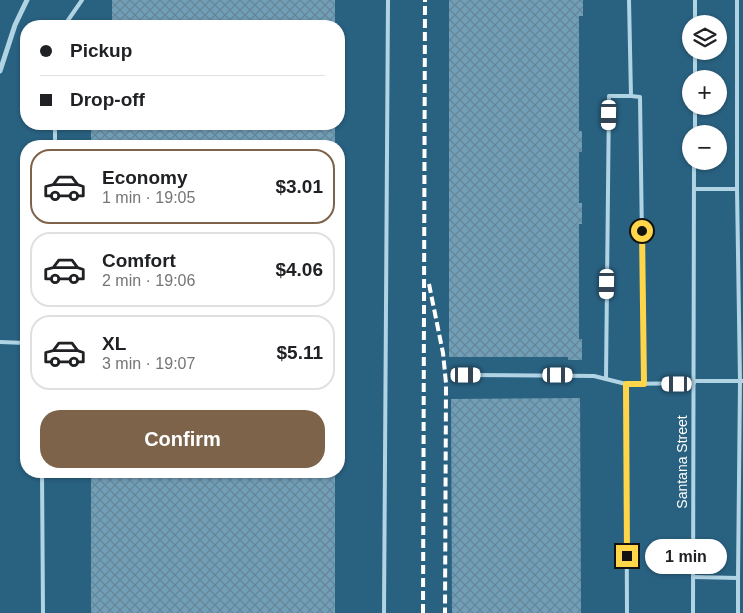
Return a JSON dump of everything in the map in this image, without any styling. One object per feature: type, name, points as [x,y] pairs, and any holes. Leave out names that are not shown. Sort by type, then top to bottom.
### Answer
[{"type":"street","points":[[0,71],[15,24],[27,0]]},
{"type":"lane","points":[[68,20],[82,0]]},
{"type":"lane","points":[[384,613],[388,0]]},
{"type":"lane","points":[[629,0],[631,96]]},
{"type":"lane","points":[[695,0],[695,15]]},
{"type":"lane","points":[[737,0],[736,189],[741,381],[738,613]]},
{"type":"lane","points":[[606,379],[609,96],[631,96],[640,97],[644,384]]},
{"type":"lane","name":"Santana Street","points":[[693,613],[694,170]]},
{"type":"lane","points":[[694,189],[736,189]]},
{"type":"lane","points":[[0,342],[20,343]]},
{"type":"lane","points":[[466,375],[594,376],[626,384],[741,381]]},
{"type":"lane","points":[[626,384],[627,613]]},
{"type":"lane","points":[[42,478],[43,613]]},
{"type":"lane","points":[[694,577],[738,578]]},
{"type":"building","points":[[112,0],[335,0],[335,20],[112,20]]},
{"type":"building","points":[[449,0],[583,0],[583,16],[579,16],[579,131],[582,131],[582,152],[579,152],[579,203],[582,203],[582,224],[579,224],[579,339],[582,339],[582,360],[568,360],[568,357],[449,357]]},
{"type":"building","points":[[91,130],[335,130],[335,140],[91,140]]},
{"type":"building","points":[[580,398],[581,613],[452,613],[451,399]]},
{"type":"building","points":[[91,478],[335,478],[335,613],[91,613]]},
{"type":"railway","points":[[423,613],[425,0]]},
{"type":"railway","points":[[429,284],[443,353],[446,383],[445,613]]},
{"type":"route","points":[[627,556],[626,384],[644,384],[642,231]]}]
